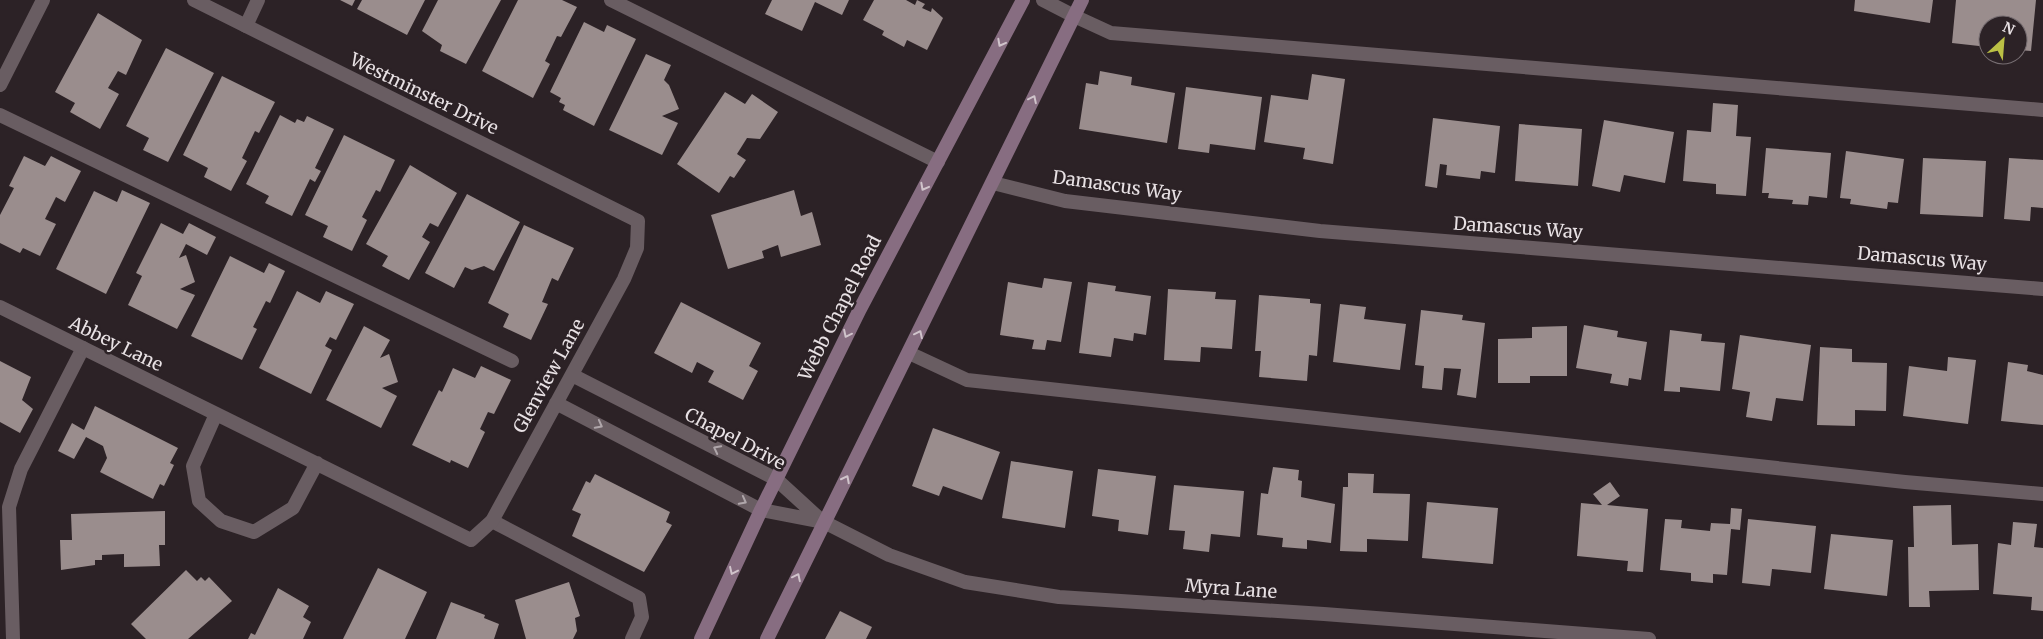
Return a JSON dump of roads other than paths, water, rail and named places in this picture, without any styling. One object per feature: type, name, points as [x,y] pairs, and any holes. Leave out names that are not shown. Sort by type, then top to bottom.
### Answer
[{"type":"main road","name":"Webb Chapel Road","points":[[701,639],[761,510],[860,309],[1024,0]]},
{"type":"main road","points":[[767,639],[910,353],[1082,0]]},
{"type":"street","points":[[0,85],[43,0]]},
{"type":"street","name":"Westminster Drive","points":[[194,0],[638,221]]},
{"type":"street","points":[[246,26],[258,0]]},
{"type":"street","points":[[611,0],[938,162]]},
{"type":"street","points":[[1043,0],[1111,34],[2043,110]]},
{"type":"street","points":[[0,114],[512,360]]},
{"type":"street","name":"Damascus Way","points":[[993,183],[1065,201],[1320,231],[2043,289]]},
{"type":"street","name":"Glenview Lane","points":[[471,540],[492,521],[624,280],[637,248],[638,221]]},
{"type":"street","name":"Abbey Lane","points":[[0,307],[471,540]]},
{"type":"street","points":[[13,639],[9,507],[21,469],[83,348]]},
{"type":"street","points":[[910,353],[967,380],[1896,481],[2043,494]]},
{"type":"street","name":"Chapel Drive","points":[[572,374],[776,479],[824,522]]},
{"type":"street","points":[[556,402],[761,510],[824,522]]},
{"type":"street","points":[[216,414],[193,466],[199,501],[222,521],[254,532],[293,508],[317,463]]},
{"type":"street","points":[[492,521],[639,598],[642,617],[632,639]]},
{"type":"street","name":"Myra Lane","points":[[824,522],[889,555],[965,582],[1059,597],[1649,639]]}]
